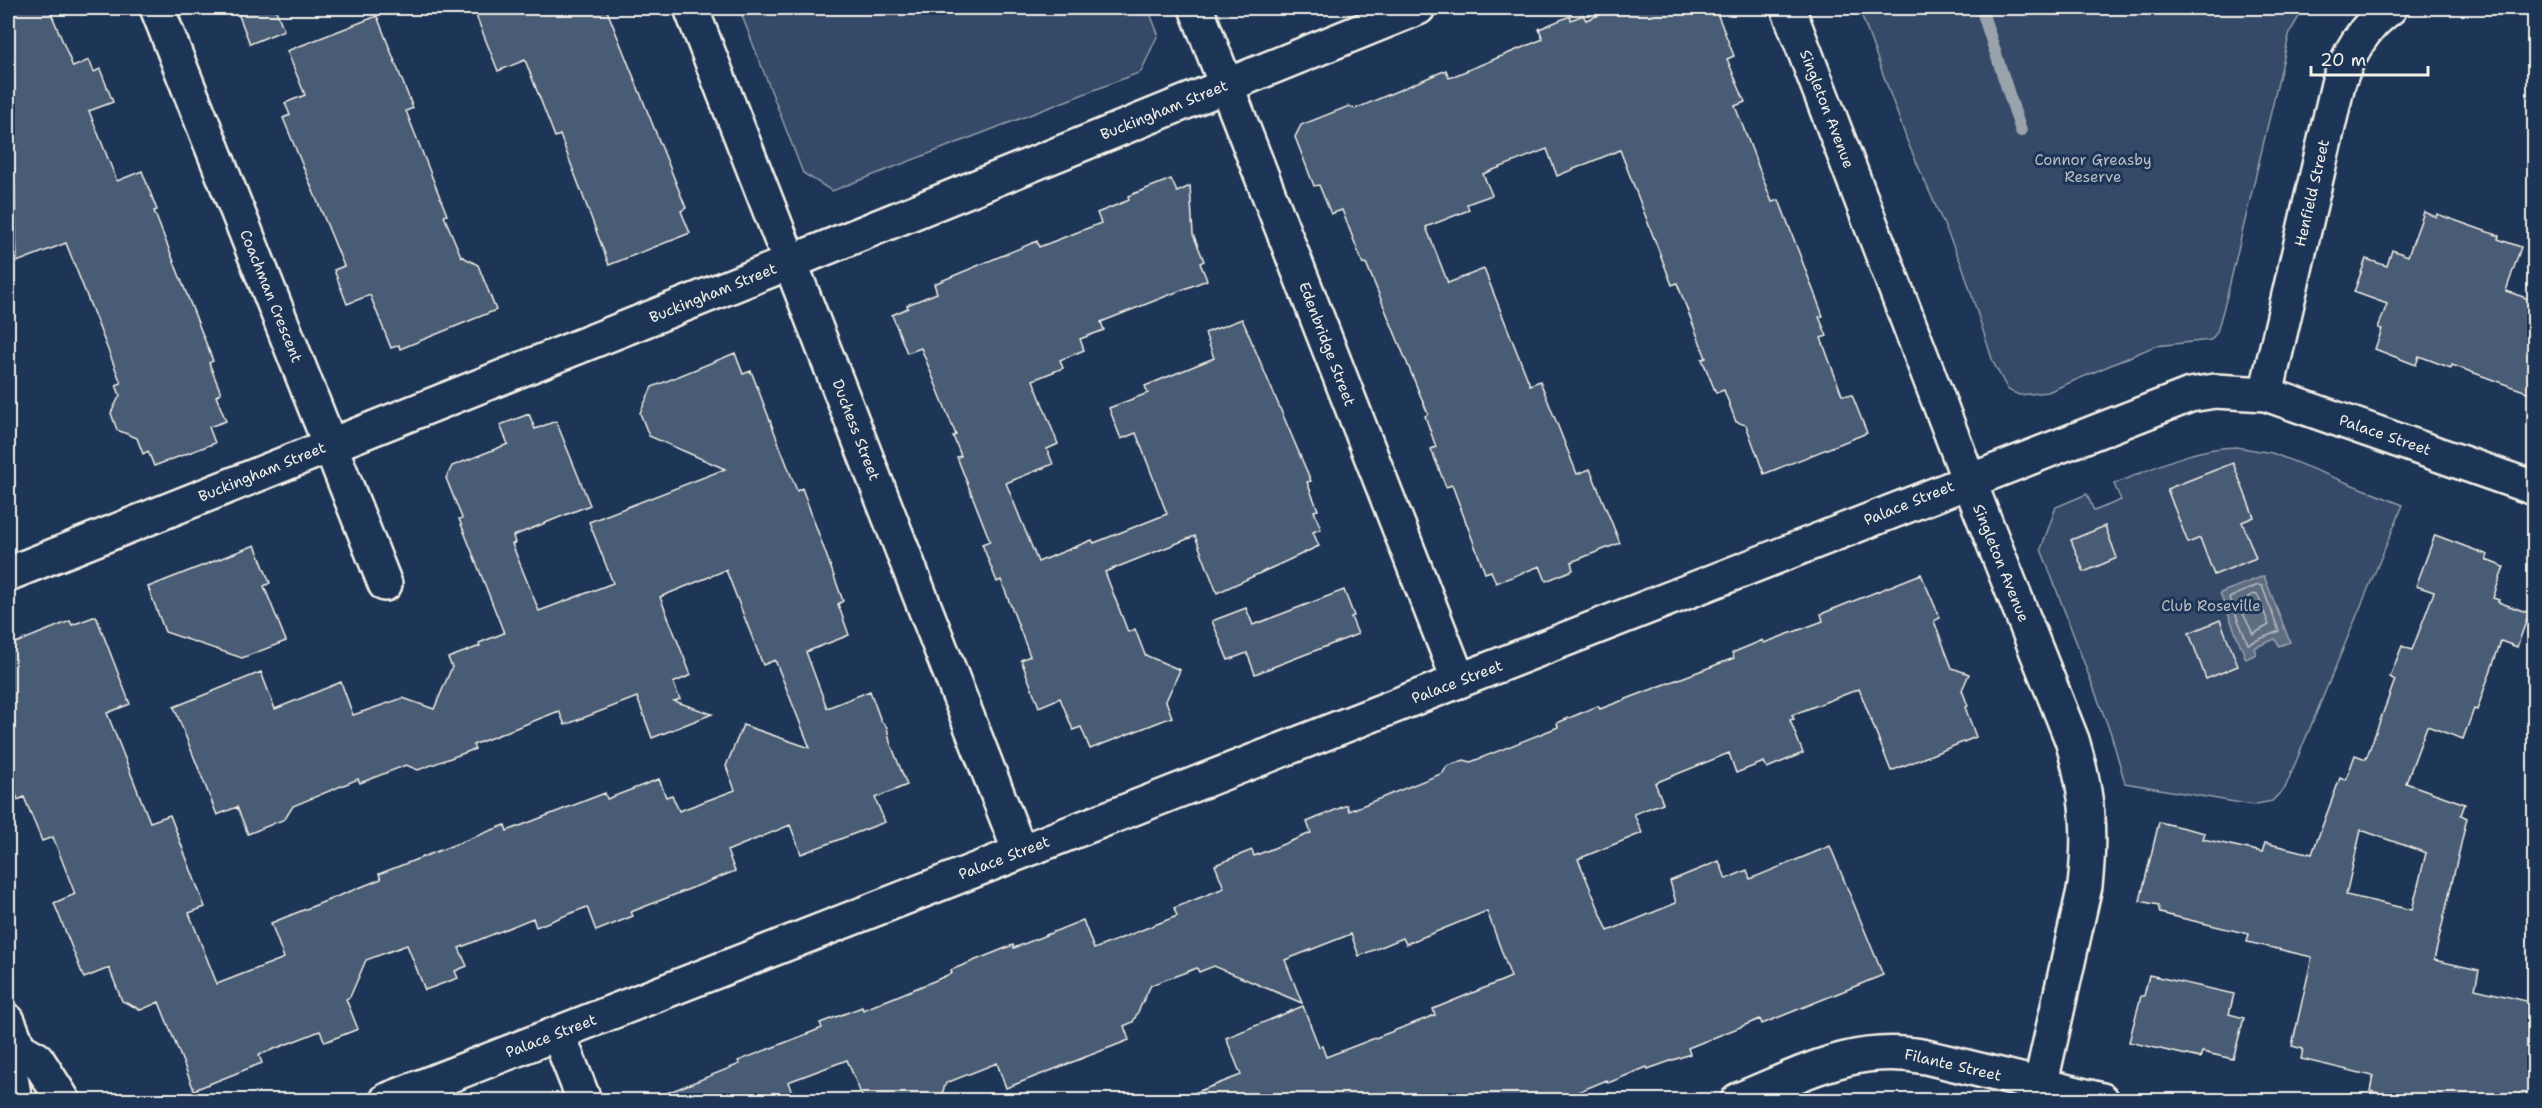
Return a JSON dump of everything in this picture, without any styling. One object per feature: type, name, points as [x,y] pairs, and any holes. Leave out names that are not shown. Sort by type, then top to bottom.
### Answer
[{"type":"street","name":"Coachman Crescent","points":[[157,8],[385,584]]},
{"type":"street","name":"Duchess Street","points":[[691,8],[1020,852]]},
{"type":"street","name":"Edenbridge Street","points":[[1196,8],[1459,681]]},
{"type":"street","name":"Buckingham Street","points":[[8,574],[791,262],[1418,8]]},
{"type":"street","name":"Singleton Avenue","points":[[1788,8],[1968,480],[2072,741],[2083,777],[2089,816],[2089,852],[2085,886],[2038,1093]]},
{"type":"street","name":"Henfield Street","points":[[2266,394],[2338,84],[2346,61],[2358,41],[2371,23],[2390,8]]},
{"type":"street","name":"Palace Street","points":[[387,1101],[2190,395],[2215,391],[2266,394],[2535,488]]},
{"type":"street","points":[[558,1034],[584,1101]]},
{"type":"street","points":[[13,1035],[10,1072],[15,1101]]},
{"type":"street","points":[[13,1035],[37,1059],[63,1101]]},
{"type":"street","name":"Filante Street","points":[[1738,1101],[1830,1063],[1859,1055],[1883,1052],[1926,1057],[2038,1093],[2102,1101]]},
{"type":"green space","points":[[739,8],[1148,8],[1158,34],[1141,72],[832,191],[803,173]]},
{"type":"green space","name":"Connor Greasby Reserve","points":[[1859,8],[2304,8],[2290,32],[2227,296],[2217,332],[2211,340],[2155,346],[2048,392],[2019,395],[2008,390],[1993,362],[1963,268],[1908,143]]},
{"type":"green space","name":"Club Roseville","points":[[2236,447],[2272,453],[2403,505],[2285,788],[2272,801],[2252,805],[2125,783],[2111,734],[2041,549],[2056,507],[2087,494],[2094,511],[2121,500],[2114,484],[2189,455]]},
{"type":"water","points":[[2264,576],[2290,642],[2279,646],[2275,639],[2254,648],[2256,654],[2246,659],[2220,593]]},
{"type":"building","points":[[8,8],[49,8],[73,67],[89,60],[94,72],[100,69],[113,102],[89,111],[117,181],[142,171],[157,210],[154,211],[213,361],[209,363],[221,393],[216,396],[226,421],[209,427],[215,443],[154,466],[148,451],[143,454],[137,438],[117,430],[111,413],[120,395],[116,385],[121,383],[66,243],[17,262],[13,142],[8,144]]},
{"type":"building","points":[[236,8],[275,8],[284,30],[250,44]]},
{"type":"building","points":[[473,8],[606,8],[686,208],[681,211],[690,233],[609,265],[560,135],[555,137],[525,60],[498,71]]},
{"type":"building","points":[[1618,8],[1715,8],[1734,56],[1727,59],[1745,102],[1735,106],[1772,202],[1779,200],[1823,316],[1819,317],[1827,336],[1821,338],[1842,395],[1852,395],[1867,433],[1764,474],[1746,425],[1736,422],[1724,390],[1716,393],[1702,359],[1706,358],[1677,283],[1672,285],[1620,150],[1557,176],[1547,149],[1483,174],[1492,195],[1467,204],[1469,210],[1426,227],[1448,283],[1484,269],[1530,385],[1540,381],[1577,474],[1590,469],[1620,543],[1571,562],[1573,570],[1546,581],[1540,566],[1496,583],[1491,571],[1485,573],[1452,485],[1446,487],[1431,449],[1436,447],[1425,416],[1428,414],[1366,263],[1363,264],[1342,210],[1331,214],[1319,185],[1314,186],[1295,137],[1301,125],[1349,106],[1355,109],[1446,70],[1449,78],[1543,39],[1539,29],[1570,16],[1571,20],[1583,15],[1586,20]]},
{"type":"building","points":[[377,16],[413,108],[406,111],[447,215],[444,216],[461,256],[478,265],[496,310],[400,349],[399,345],[391,348],[370,295],[347,304],[334,270],[344,266],[283,118],[290,115],[285,103],[305,95],[287,51]]},
{"type":"building","points":[[1171,179],[1177,192],[1190,186],[1193,234],[1204,261],[1200,263],[1207,280],[1101,322],[1104,330],[1080,339],[1084,350],[1060,360],[1063,368],[1033,380],[1058,444],[1047,449],[1053,464],[1006,483],[1038,562],[1167,514],[1136,433],[1121,439],[1109,408],[1148,393],[1145,386],[1214,358],[1205,333],[1242,319],[1311,481],[1307,482],[1318,510],[1314,511],[1321,529],[1313,532],[1319,546],[1217,593],[1195,536],[1105,572],[1128,632],[1135,629],[1145,655],[1180,670],[1166,701],[1172,717],[1090,749],[1081,727],[1073,730],[1060,698],[1039,707],[1021,660],[1030,656],[1001,580],[997,582],[982,544],[990,541],[957,457],[961,456],[953,436],[956,435],[921,348],[907,353],[892,315],[908,308],[907,305],[937,293],[934,284],[1037,241],[1039,247],[1101,223],[1097,213],[1129,200],[1128,196]]},
{"type":"building","points":[[2424,212],[2436,217],[2437,214],[2499,236],[2498,239],[2521,247],[2506,291],[2535,301],[2535,395],[2452,365],[2451,368],[2419,356],[2416,365],[2375,349],[2382,329],[2378,328],[2387,304],[2354,292],[2366,259],[2387,266],[2392,250],[2408,256]]},
{"type":"building","points":[[735,353],[743,374],[751,371],[797,491],[802,488],[843,601],[838,604],[849,635],[806,652],[827,708],[870,691],[881,721],[887,727],[890,742],[907,785],[875,798],[885,822],[801,854],[790,825],[727,851],[735,871],[631,912],[633,916],[596,931],[587,907],[536,927],[533,918],[459,948],[467,966],[455,971],[458,978],[425,990],[407,945],[366,960],[350,997],[346,999],[358,1029],[325,1042],[320,1031],[259,1055],[262,1063],[194,1090],[159,1002],[141,1010],[122,1001],[109,968],[84,978],[54,903],[75,894],[53,837],[42,841],[24,797],[18,800],[8,773],[8,646],[70,621],[72,625],[96,616],[130,704],[107,713],[150,822],[170,815],[205,907],[189,913],[217,984],[284,958],[271,923],[381,879],[379,874],[505,825],[507,831],[605,793],[607,799],[659,779],[666,797],[672,795],[679,811],[735,790],[726,766],[743,725],[810,748],[775,660],[763,665],[726,570],[660,597],[691,675],[673,683],[680,699],[674,701],[712,714],[652,738],[637,697],[565,725],[559,711],[473,745],[475,749],[418,770],[406,765],[360,783],[358,779],[293,806],[285,819],[248,834],[237,807],[217,815],[174,707],[261,672],[275,709],[341,682],[353,715],[403,698],[434,709],[452,667],[448,658],[480,646],[479,643],[504,633],[459,519],[462,518],[446,478],[452,466],[508,444],[500,425],[529,414],[535,429],[556,421],[590,505],[513,536],[515,543],[512,544],[539,611],[613,583],[589,522],[725,469],[649,436],[640,413],[652,387]]},
{"type":"building","points":[[2233,463],[2254,517],[2242,522],[2256,558],[2214,575],[2200,538],[2188,543],[2167,489]]},
{"type":"building","points":[[2105,526],[2117,558],[2084,572],[2071,540]]},
{"type":"building","points":[[2435,535],[2488,555],[2486,560],[2504,567],[2493,598],[2529,613],[2517,647],[2501,641],[2477,710],[2474,709],[2463,739],[2427,726],[2406,783],[2465,804],[2461,815],[2467,818],[2434,960],[2479,970],[2475,989],[2535,1003],[2535,1101],[2409,1101],[2370,1091],[2373,1076],[2301,1059],[2303,1049],[2292,1046],[2312,957],[2247,942],[2249,934],[2160,913],[2158,905],[2140,901],[2159,822],[2205,833],[2203,839],[2262,852],[2265,843],[2312,854],[2340,778],[2346,780],[2355,755],[2366,759],[2395,680],[2390,677],[2402,646],[2412,650],[2434,592],[2416,586]],"holes":[[[2361,830],[2426,853],[2412,910],[2346,895]]]},
{"type":"building","points":[[255,545],[270,583],[264,586],[286,641],[242,658],[165,632],[148,587]]},
{"type":"building","points":[[1921,574],[1940,618],[1934,621],[1952,668],[1969,674],[1962,690],[1968,706],[1965,707],[1976,737],[1891,771],[1859,689],[1792,715],[1794,719],[1790,720],[1803,753],[1767,768],[1764,762],[1736,773],[1729,753],[1655,783],[1663,803],[1634,814],[1642,833],[1578,859],[1608,931],[1676,903],[1670,881],[1719,861],[1726,879],[1747,870],[1750,879],[1830,846],[1883,975],[1762,1024],[1760,1019],[1688,1048],[1690,1054],[1648,1069],[1647,1067],[1608,1083],[1607,1080],[1556,1101],[1181,1101],[1181,1098],[1241,1075],[1226,1038],[1303,1006],[1319,1047],[1322,1046],[1326,1057],[1435,1015],[1433,1009],[1511,977],[1487,911],[1406,944],[1403,938],[1359,956],[1351,934],[1285,960],[1302,1003],[1214,966],[1199,972],[1197,968],[1151,985],[1133,1022],[1124,1026],[1129,1040],[1006,1088],[997,1063],[946,1083],[939,1101],[864,1101],[847,1060],[788,1082],[795,1101],[653,1101],[652,1099],[740,1064],[738,1061],[822,1028],[820,1023],[862,1007],[863,1010],[952,973],[951,970],[1083,920],[1094,949],[1177,916],[1174,908],[1224,888],[1215,865],[1252,850],[1254,856],[1311,833],[1307,822],[1347,805],[1349,811],[1443,773],[1447,766],[1464,760],[1471,762],[1558,727],[1557,723],[1598,706],[1600,709],[1734,658],[1732,653],[1763,640],[1764,643],[1823,621],[1821,614]]},
{"type":"building","points":[[1344,590],[1358,634],[1255,674],[1247,653],[1228,660],[1212,621],[1246,608],[1253,625]]},
{"type":"building","points":[[2220,620],[2238,666],[2206,679],[2189,633]]},
{"type":"building","points":[[2149,975],[2234,994],[2229,1014],[2244,1018],[2233,1059],[2202,1052],[2200,1058],[2129,1042]]},
{"type":"waterway","points":[[1981,8],[2021,131]]}]
